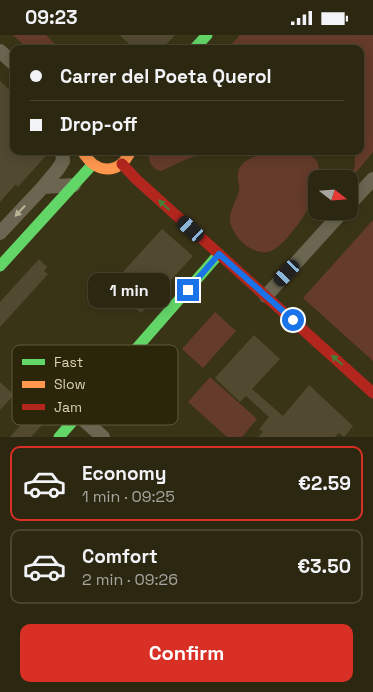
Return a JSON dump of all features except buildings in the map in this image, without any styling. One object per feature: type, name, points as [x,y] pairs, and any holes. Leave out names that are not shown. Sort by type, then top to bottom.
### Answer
[{"type":"street","points":[[198,45],[207,35]]},
{"type":"street","points":[[0,51],[10,60]]},
{"type":"street","points":[[0,233],[58,169],[63,161],[62,155]]},
{"type":"street","points":[[84,155],[86,160],[100,169],[109,169],[122,164],[129,155]]},
{"type":"street","points":[[122,164],[136,179],[373,393]]},
{"type":"street","points":[[0,266],[92,165]]},
{"type":"street","points":[[358,195],[373,179]]},
{"type":"street","points":[[43,187],[74,185]]},
{"type":"street","points":[[266,295],[335,220]]},
{"type":"street","points":[[139,345],[219,254]]},
{"type":"street","points":[[59,437],[69,425]]},
{"type":"street","points":[[89,425],[103,437]]},
{"type":"shaded area","points":[[13,35],[46,35],[56,45],[24,45]]},
{"type":"shaded area","points":[[240,35],[373,35],[373,152],[358,170],[354,170],[355,155],[364,155],[364,45],[231,45]]},
{"type":"shaded area","points":[[149,155],[200,155],[161,171],[155,169],[150,163]]},
{"type":"shaded area","points":[[260,155],[310,155],[317,162],[319,169],[308,170],[308,209],[305,215],[277,248],[267,252],[250,248],[243,243],[231,225],[230,216],[239,190],[239,169],[247,160]]},
{"type":"shaded area","points":[[373,220],[373,361],[303,298]]},
{"type":"shaded area","points":[[215,312],[236,331],[203,368],[182,349]]},
{"type":"shaded area","points":[[210,377],[257,419],[242,437],[227,437],[188,402]]},
{"type":"traffic: fast","points":[[198,45],[207,35]]},
{"type":"traffic: fast","points":[[0,266],[92,165]]},
{"type":"traffic: fast","points":[[139,345],[219,254]]},
{"type":"traffic: fast","points":[[59,437],[69,425]]},
{"type":"traffic: slow","points":[[85,155],[100,168],[107,169],[120,165],[128,155]]},
{"type":"traffic: jam","points":[[122,164],[136,179],[373,393]]},
{"type":"route","points":[[188,290],[219,254],[293,320]]}]
